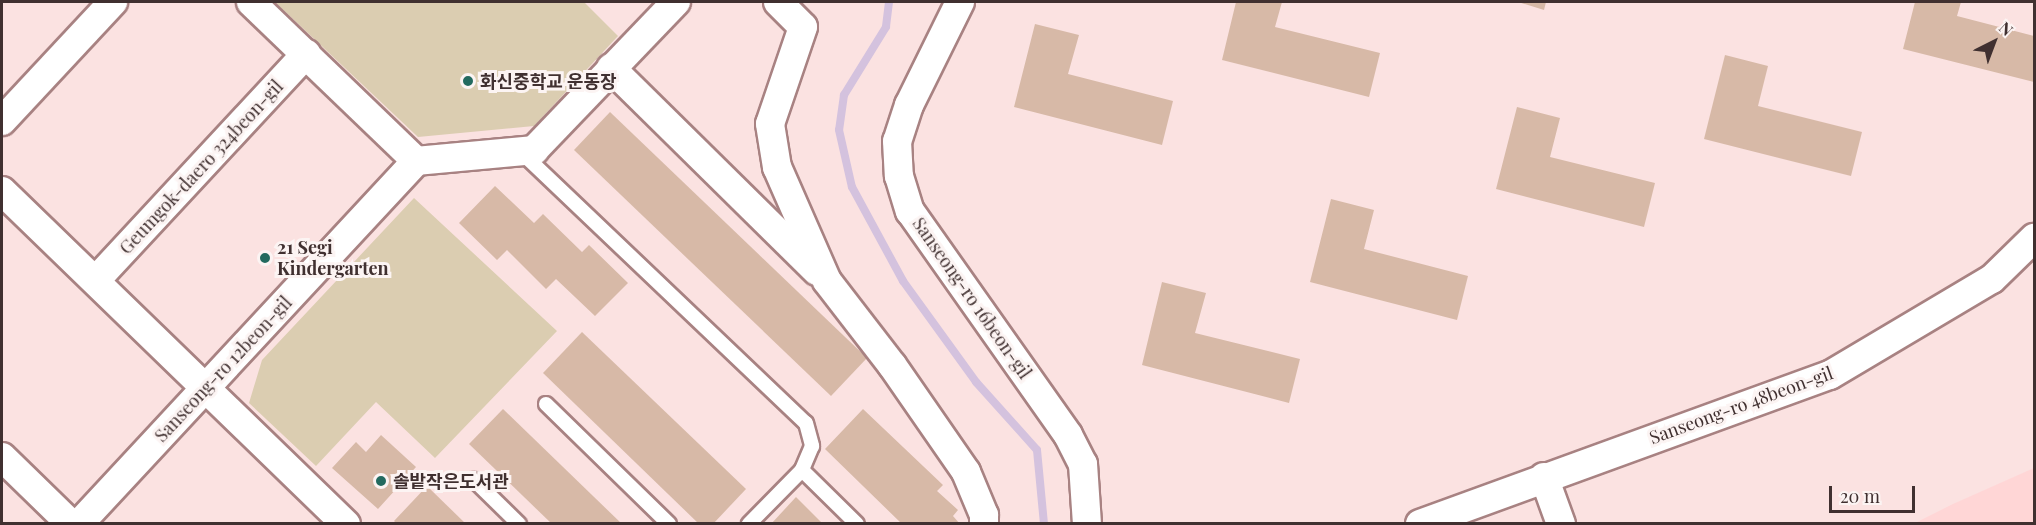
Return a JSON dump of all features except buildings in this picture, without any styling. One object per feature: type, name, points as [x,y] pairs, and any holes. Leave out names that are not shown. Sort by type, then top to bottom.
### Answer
[{"type":"street","points":[[2,121],[113,2]]},
{"type":"street","points":[[251,2],[416,161],[534,150],[676,2]]},
{"type":"street","points":[[778,2],[803,27],[770,124],[771,144],[827,281]]},
{"type":"street","name":"Sanseong-ro 16beon-gil","points":[[960,2],[909,105],[897,141],[899,176],[910,211],[1068,435],[1083,464],[1087,524]]},
{"type":"street","name":"Geumgok-daero 324beon-gil","points":[[96,280],[306,54]]},
{"type":"street","points":[[611,68],[827,281],[892,365],[966,472],[984,515],[984,524]]},
{"type":"street","name":"Sanseong-ro 12beon-gil","points":[[79,524],[416,161]]},
{"type":"street","points":[[2,191],[346,524]]},
{"type":"street","name":"Sanseong-ro 48beon-gil","points":[[1425,523],[1544,477],[1830,375],[1992,279],[2034,237]]},
{"type":"street","points":[[2,457],[71,524]]},
{"type":"street","points":[[1544,477],[1561,524]]},
{"type":"lane","points":[[520,151],[806,423],[812,446],[802,470],[749,524]]},
{"type":"lane","points":[[546,404],[669,524]]},
{"type":"lane","points":[[802,470],[857,524]]},
{"type":"lane","points":[[474,480],[519,524]]},
{"type":"shaded area","name":"화신중학교 운동장","points":[[275,2],[584,2],[618,36],[534,126],[418,137]]},
{"type":"shaded area","points":[[414,198],[557,331],[435,458],[376,402],[316,466],[249,403],[262,360]]},
{"type":"shaded area","points":[[2034,468],[2034,523],[1915,523],[1953,504]]},
{"type":"waterway","points":[[889,2],[886,27],[844,95],[839,130],[852,187],[903,281],[976,382],[1037,450],[1044,524]]},
{"type":"place","name":"화신중학교 운동장","points":[[468,81]]},
{"type":"place","name":"21 Segi Kindergarten","points":[[265,258]]},
{"type":"place","name":"솔밭작은도서관","points":[[381,481]]}]
